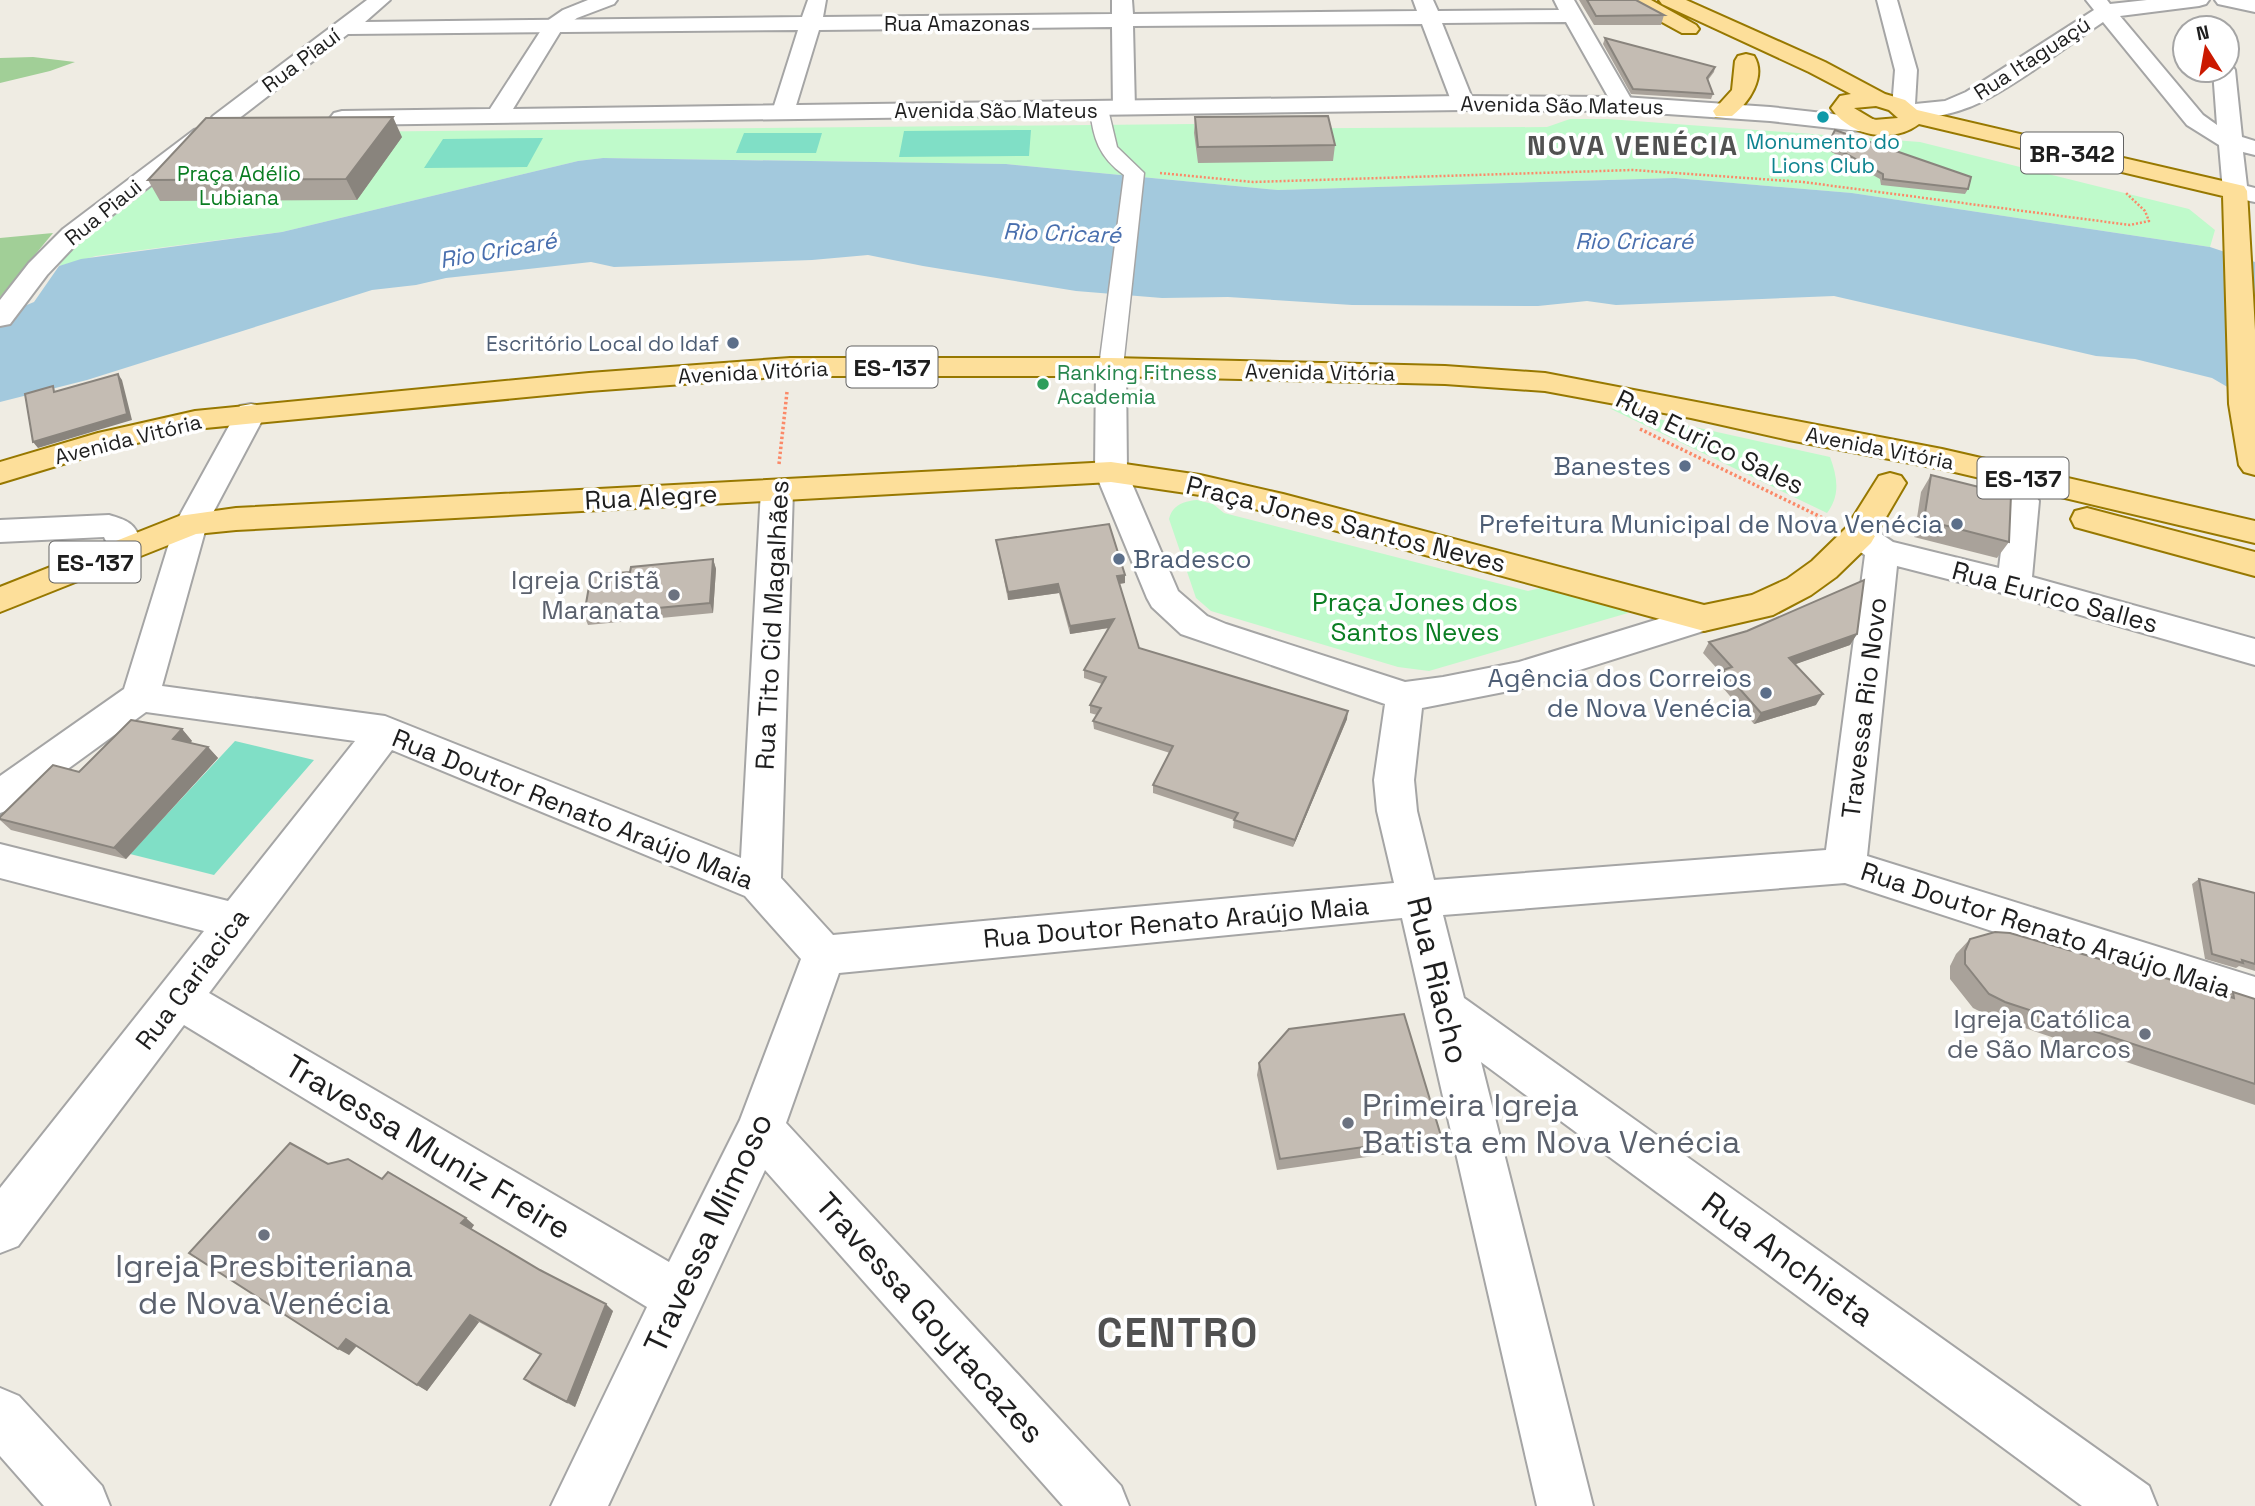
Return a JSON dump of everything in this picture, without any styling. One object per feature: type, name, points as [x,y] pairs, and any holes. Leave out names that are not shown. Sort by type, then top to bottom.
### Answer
[{"type":"main road","points":[[1636,0],[1770,73]]},
{"type":"main road","name":"BR-342","points":[[1669,0],[1898,107],[2122,179],[2179,192],[2245,213]]},
{"type":"main road","points":[[1724,111],[1737,103],[1745,90],[1746,61]]},
{"type":"main road","name":"BR-342","points":[[1818,96],[1868,125],[1898,107]]},
{"type":"main road","name":"BR-342","points":[[1843,111],[1848,101],[1898,107],[2245,213]]},
{"type":"main road","points":[[2245,213],[2244,404],[2255,465]]},
{"type":"main road","name":"Avenida Vitória","points":[[0,473],[154,428],[251,413],[589,382],[790,367],[1111,367],[1445,375],[1545,382],[1691,409],[1789,431],[1942,459],[2255,532]]},
{"type":"main road","points":[[1789,431],[1867,466],[1890,482]]},
{"type":"main road","name":"Rua Alegre","points":[[191,524],[236,519],[1111,472]]},
{"type":"main road","name":"Praça Jones Santos Neves","points":[[1111,472],[1200,485],[1283,505],[1704,618]]},
{"type":"main road","name":"Avenida Vitória","points":[[1890,482],[1942,482],[2023,501],[2255,565]]},
{"type":"main road","name":"ES-137","points":[[1704,618],[1761,606],[1871,543],[1890,482]]},
{"type":"main road","name":"ES-137","points":[[0,600],[191,524]]},
{"type":"street","name":"Rua Piauí","points":[[221,121],[380,0]]},
{"type":"street","points":[[498,115],[554,25],[569,14],[607,0]]},
{"type":"street","points":[[783,111],[817,0]]},
{"type":"street","points":[[1887,0],[1906,70],[1898,107]]},
{"type":"street","name":"Rua Itaguaçú","points":[[1898,107],[1948,107],[1975,97],[2101,6],[2199,0]]},
{"type":"street","points":[[2101,6],[2195,120],[2216,136],[2244,145]]},
{"type":"street","points":[[2220,6],[2255,6]]},
{"type":"street","name":"Rua Amazonas","points":[[344,28],[811,23],[1123,11],[1567,8]]},
{"type":"street","points":[[1567,8],[1623,104]]},
{"type":"street","points":[[1426,9],[1463,103]]},
{"type":"street","points":[[1123,11],[1124,109]]},
{"type":"street","points":[[2228,84],[2244,145],[2245,213]]},
{"type":"street","name":"Avenida São Mateus","points":[[318,119],[1463,103],[1623,104],[1770,114],[1868,125]]},
{"type":"street","points":[[1099,109],[1103,139],[1111,157],[1131,171],[1120,311],[1111,367],[1111,472],[1164,598],[1178,613],[1213,634],[1405,696],[1432,694],[1540,669],[1704,618]]},
{"type":"street","name":"Avenida São Mateus","points":[[1770,114],[1843,111]]},
{"type":"street","points":[[221,121],[262,120]]},
{"type":"street","name":"Rua Piaui","points":[[0,318],[38,270],[72,234],[221,121]]},
{"type":"street","points":[[0,797],[140,697],[191,524],[251,413]]},
{"type":"street","name":"Rua Tito Cid Magalhães","points":[[760,884],[777,490]]},
{"type":"street","points":[[2014,584],[2023,501]]},
{"type":"street","points":[[0,531],[109,526],[121,532],[123,541],[118,552]]},
{"type":"street","name":"Rua Eurico Salles","points":[[1871,543],[2255,652]]},
{"type":"street","name":"Travessa Rio Novo","points":[[1845,866],[1871,543]]},
{"type":"street","name":"Rua Riacho","points":[[1405,696],[1394,780],[1397,811],[1448,1012],[1565,1506]]},
{"type":"street","name":"Rua Doutor Renato Araújo Maia","points":[[140,697],[385,731],[760,884],[824,955],[1418,899],[1845,866],[2255,998]]},
{"type":"street","name":"Rua Cariacica","points":[[0,1228],[385,731]]},
{"type":"street","points":[[0,861],[236,921]]},
{"type":"street","name":"Travessa Mimoso","points":[[579,1506],[760,1129],[824,955]]},
{"type":"street","name":"Travessa Muniz Freire","points":[[178,998],[678,1296]]},
{"type":"street","name":"Rua Anchieta","points":[[1448,1012],[2129,1506]]},
{"type":"street","name":"Travessa Goytacazes","points":[[760,1129],[1101,1506]]},
{"type":"street","points":[[0,1415],[82,1506]]},
{"type":"path","points":[[1131,171],[1253,182],[1633,170],[1803,182],[2130,225],[2149,221],[2145,211],[2121,188],[2122,179]]},
{"type":"path","name":"Rua Tito Cid Magalhães","points":[[777,490],[790,367]]},
{"type":"path","name":"Rua Eurico Sales","points":[[1630,424],[1871,543]]},
{"type":"green space","points":[[33,57],[75,62],[0,83],[0,58]]},
{"type":"green space","name":"Praça Adélio Lubiana","points":[[1570,119],[1608,119],[1920,142],[2189,209],[2215,230],[2210,247],[1852,193],[1675,178],[1278,190],[1006,164],[603,158],[578,161],[282,232],[96,256],[59,266],[72,247],[214,133],[1194,124],[1195,129],[1547,127]]},
{"type":"green space","points":[[1031,130],[1029,156],[899,157],[904,131]]},
{"type":"green space","points":[[744,133],[822,133],[816,153],[736,153]]},
{"type":"green space","points":[[543,138],[527,167],[424,168],[443,139]]},
{"type":"green space","points":[[53,233],[0,297],[0,238]]},
{"type":"green space","points":[[1609,408],[1830,457],[1836,478],[1834,499],[1827,513]]},
{"type":"green space","name":"Praça Jones dos Santos Neves","points":[[1197,500],[1213,504],[1224,513],[1528,591],[1545,587],[1622,608],[1628,613],[1429,671],[1398,667],[1211,611],[1196,598],[1169,519],[1179,505]]},
{"type":"green space","points":[[235,741],[314,760],[214,875],[130,854]]},
{"type":"water","name":"Rio Cricaré","points":[[603,158],[1006,164],[1278,190],[1675,178],[1852,193],[2210,247],[2255,262],[2255,403],[2212,378],[2135,359],[2096,356],[1834,296],[1616,305],[1587,301],[1538,306],[1352,305],[1228,297],[1162,298],[1076,291],[868,255],[812,260],[614,267],[591,262],[446,278],[416,285],[372,290],[87,380],[0,402],[0,316],[34,302],[59,266],[81,259],[282,232],[578,161]]},
{"type":"building","points":[[1587,0],[1636,0],[1664,15],[1596,16]]},
{"type":"building","points":[[1605,38],[1715,67],[1707,78],[1713,94],[1633,89]]},
{"type":"building","points":[[1328,116],[1335,145],[1198,147],[1195,117]]},
{"type":"building","points":[[393,117],[346,179],[148,180],[206,118]]},
{"type":"building","points":[[1835,130],[1971,177],[1968,189],[1883,179],[1883,174],[1828,144]]},
{"type":"building","points":[[118,374],[127,414],[33,442],[25,394],[53,386],[54,392]]},
{"type":"building","points":[[1931,475],[2011,495],[2009,542],[1924,520]]},
{"type":"building","points":[[1109,524],[1125,575],[1117,576],[1139,648],[1348,711],[1295,840],[1234,820],[1238,813],[1153,785],[1173,746],[1093,721],[1101,708],[1090,705],[1106,677],[1084,670],[1114,619],[1070,626],[1058,584],[1008,592],[996,540]]},
{"type":"building","points":[[713,559],[710,603],[584,615],[591,575],[630,572],[631,567]]},
{"type":"building","points":[[1864,580],[1857,634],[1789,658],[1823,694],[1761,713],[1723,670],[1732,667],[1709,642],[1747,631]]},
{"type":"building","points":[[131,720],[182,729],[173,739],[208,747],[114,848],[0,819],[53,765],[79,772]]},
{"type":"building","points":[[2199,879],[2255,893],[2255,964],[2212,954]]},
{"type":"building","name":"Igreja Católica de São Marcos","points":[[1995,932],[2010,933],[2234,998],[2233,992],[2255,999],[2255,1084],[2005,1002],[1989,994],[1965,964],[1965,951],[1970,939]]},
{"type":"building","points":[[1404,1014],[1441,1136],[1280,1159],[1259,1063],[1289,1029]]},
{"type":"building","points":[[290,1143],[328,1164],[348,1159],[382,1179],[388,1172],[466,1218],[461,1223],[540,1270],[606,1304],[567,1402],[524,1379],[541,1354],[470,1315],[417,1385],[346,1339],[338,1349],[189,1253]]},
{"type":"place","name":"Monumento do Lions Club","points":[[1823,117]]},
{"type":"place","name":"Escritório Local do Idaf","points":[[733,343]]},
{"type":"place","name":"Ranking Fitness Academia","points":[[1043,384]]},
{"type":"place","name":"Banestes","points":[[1685,466]]},
{"type":"place","name":"Prefeitura Municipal de Nova Venécia","points":[[1957,524]]},
{"type":"place","name":"Bradesco","points":[[1119,559]]},
{"type":"place","name":"Igreja Cristã Maranata","points":[[674,595]]},
{"type":"place","name":"Agência dos Correios de Nova Venécia","points":[[1766,693]]},
{"type":"place","name":"Igreja Católica de São Marcos","points":[[2145,1034]]},
{"type":"place","name":"Primeira Igreja Batista em Nova Venécia","points":[[1348,1123]]},
{"type":"place","name":"Igreja Presbiteriana de Nova Venécia","points":[[264,1235]]},
{"type":"district","name":"NOVA VENÉCIA","points":[[1633,145]]},
{"type":"district","name":"CENTRO","points":[[1178,1333]]}]
